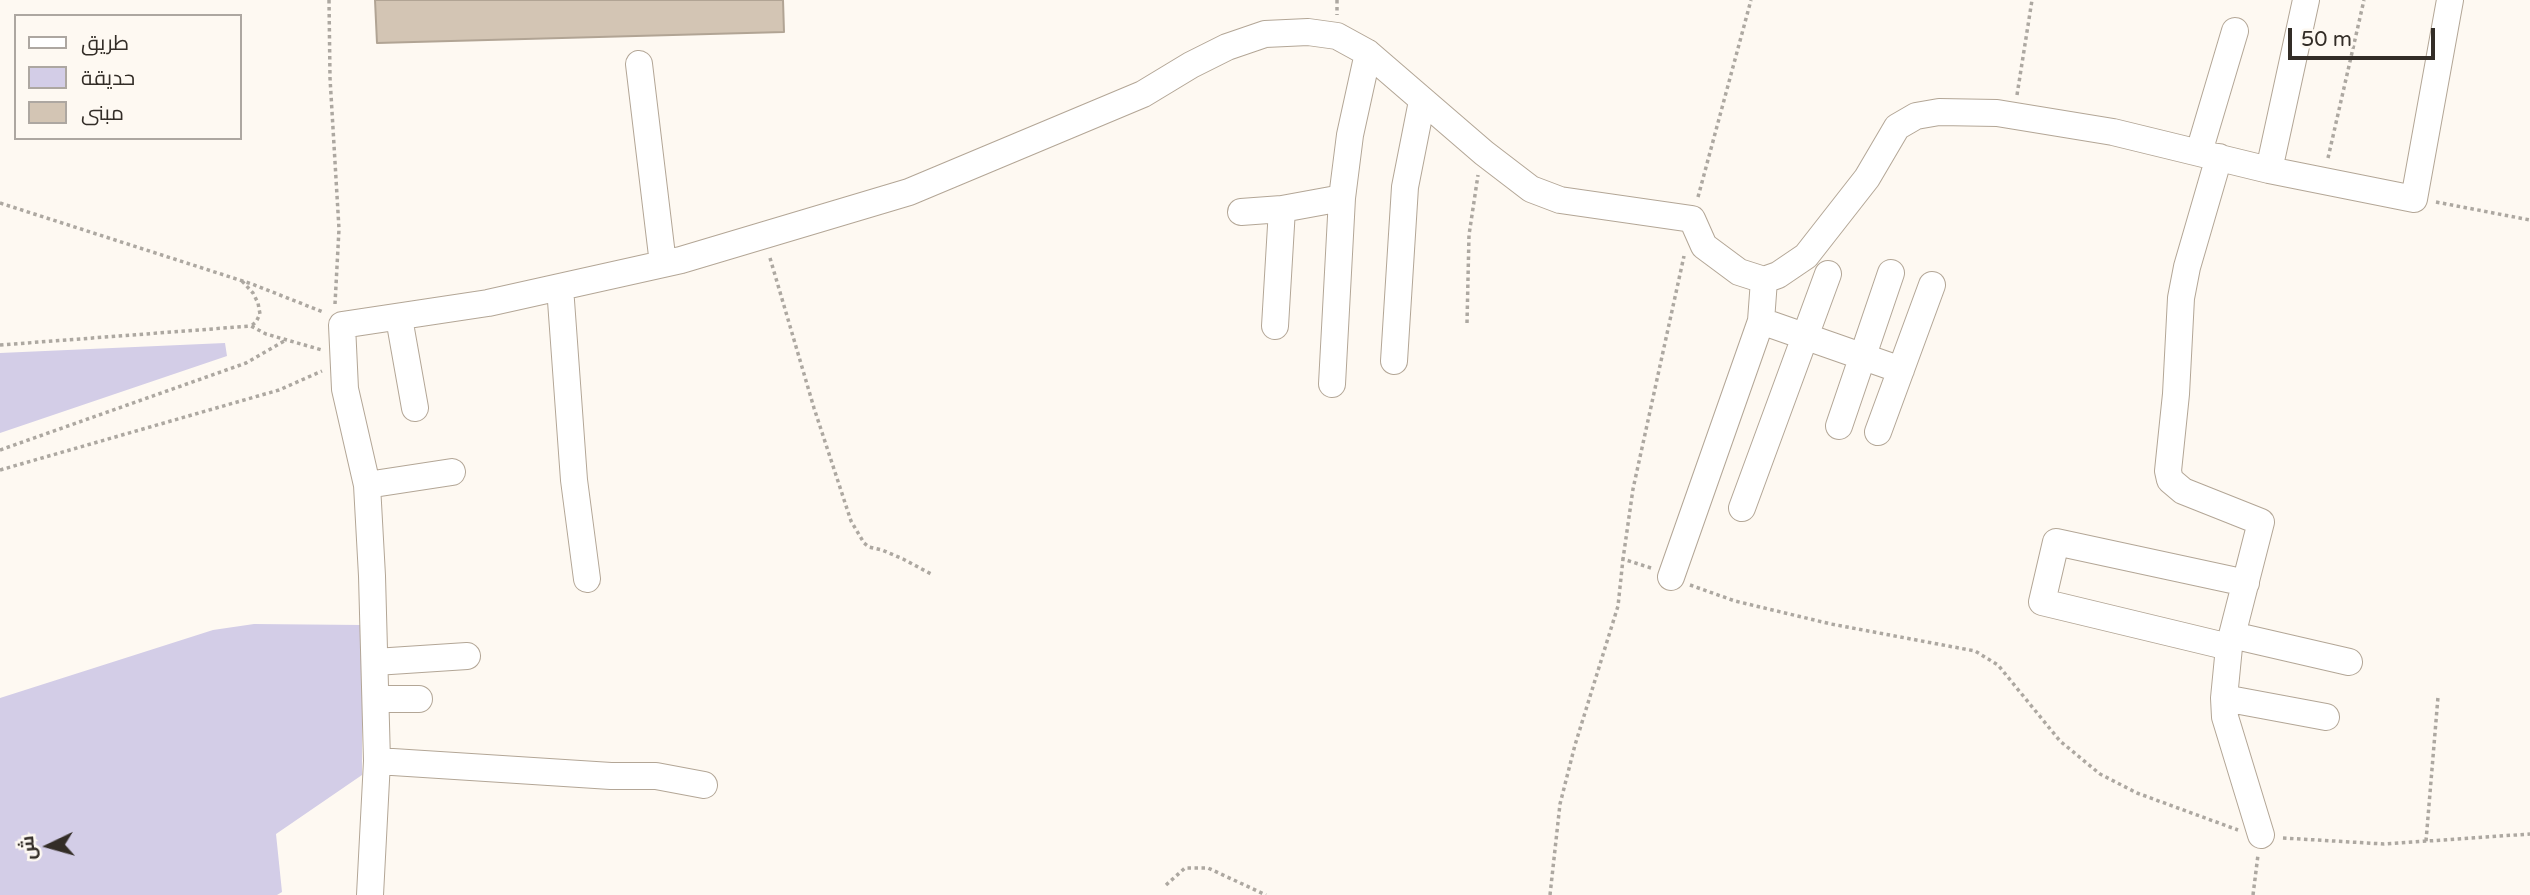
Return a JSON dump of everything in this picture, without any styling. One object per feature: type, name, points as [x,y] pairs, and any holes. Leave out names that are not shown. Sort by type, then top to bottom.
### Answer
[{"type":"street","points":[[2269,170],[2306,0]]},
{"type":"street","points":[[370,895],[377,761],[367,485],[338,363],[342,325],[488,303],[663,264],[909,191],[1143,94],[1227,47],[1265,34],[1308,32],[1337,36],[1368,53],[1484,153],[1531,189],[1560,200],[1692,219],[1704,246],[1739,272],[1764,280],[1778,275],[1806,256],[1867,178],[1898,127],[1916,116],[1939,112],[1997,113],[2113,132],[2269,170],[2414,198],[2450,0]]},
{"type":"street","points":[[2235,31],[2181,298],[2176,394],[2168,471],[2170,480],[2183,491],[2261,522],[2231,641],[2224,698],[2225,717],[2261,835]]},
{"type":"street","points":[[1332,384],[1342,198],[1350,135],[1368,53]]},
{"type":"street","points":[[639,64],[663,264]]},
{"type":"street","points":[[1394,361],[1405,187],[1422,101]]},
{"type":"street","points":[[1241,212],[1282,209],[1342,198]]},
{"type":"street","points":[[1275,326],[1282,209]]},
{"type":"street","points":[[1839,426],[1891,273]]},
{"type":"street","points":[[1742,509],[1828,274]]},
{"type":"street","points":[[1671,577],[1761,321],[1764,280]]},
{"type":"street","points":[[1878,432],[1931,285]]},
{"type":"street","points":[[561,287],[574,480],[587,579]]},
{"type":"street","points":[[399,318],[415,408]]},
{"type":"street","points":[[1761,321],[1901,370]]},
{"type":"street","points":[[367,485],[452,472]]},
{"type":"street","points":[[2246,583],[2056,542],[2042,602],[2349,662]]},
{"type":"street","points":[[375,662],[467,656]]},
{"type":"street","points":[[2224,698],[2326,716]]},
{"type":"street","points":[[376,699],[419,699]]},
{"type":"street","points":[[377,761],[611,776],[656,776],[704,785]]},
{"type":"path","points":[[329,0],[330,78],[339,229],[335,306]]},
{"type":"path","points":[[1692,219],[1751,0]]},
{"type":"path","points":[[2014,116],[2032,0]]},
{"type":"path","points":[[2323,181],[2364,0]]},
{"type":"path","points":[[1467,323],[1469,235],[1477,178],[1484,153]]},
{"type":"path","points":[[2414,198],[2530,220]]},
{"type":"path","points":[[0,203],[241,280],[334,316]]},
{"type":"path","points":[[764,236],[814,408],[851,521],[869,547],[903,559],[933,575]]},
{"type":"path","points":[[1550,895],[1560,804],[1575,745],[1618,606],[1633,489],[1685,253]]},
{"type":"path","points":[[241,280],[258,303],[260,314],[257,322],[251,326]]},
{"type":"path","points":[[0,345],[251,326],[325,351],[338,363],[279,390],[0,470]]},
{"type":"path","points":[[0,450],[246,363],[286,340]]},
{"type":"path","points":[[1623,559],[1747,604],[1831,624],[1975,651],[1998,665],[2060,741],[2100,774],[2137,793],[2234,829],[2304,841],[2384,844],[2530,834]]},
{"type":"path","points":[[2426,841],[2438,697]]},
{"type":"path","points":[[2253,895],[2261,835]]},
{"type":"path","points":[[1166,885],[1185,868],[1208,868],[1266,895]]},
{"type":"green space","points":[[225,343],[227,356],[0,433],[0,353]]},
{"type":"green space","points":[[254,624],[362,625],[362,775],[276,834],[282,892],[277,895],[0,895],[0,698],[213,630]]},
{"type":"building","points":[[375,0],[783,0],[784,32],[377,43]]}]
